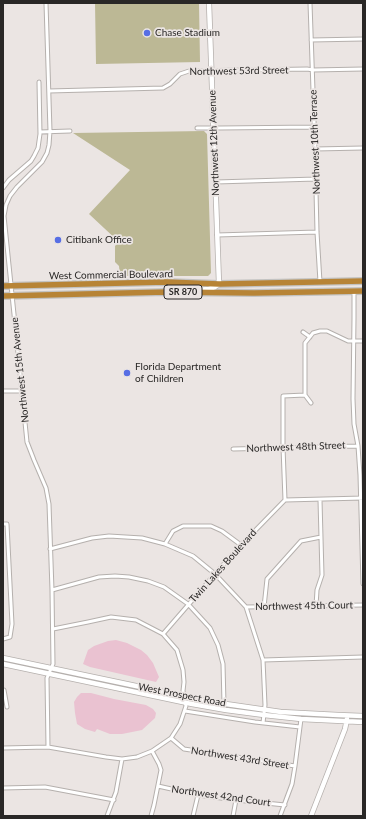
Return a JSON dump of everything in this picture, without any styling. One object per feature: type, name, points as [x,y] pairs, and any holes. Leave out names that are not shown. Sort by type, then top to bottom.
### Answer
[{"type":"highway","name":"West Commercial Boulevard","points":[[3,286],[166,282],[219,284],[363,281]]},
{"type":"highway","points":[[230,293],[231,288],[233,287],[287,283]]},
{"type":"highway","name":"West Commercial Boulevard","points":[[3,296],[363,290]]},
{"type":"main road","name":"Northwest 12th Avenue","points":[[209,3],[219,284]]},
{"type":"main road","name":"West Commercial Boulevard","points":[[177,292],[209,289],[219,284]]},
{"type":"main road","name":"West Prospect Road","points":[[3,658],[301,719],[363,722]]},
{"type":"main road","name":"West Prospect Road","points":[[3,664],[226,710],[363,716]]},
{"type":"main road","points":[[311,816],[343,734],[347,716]]},
{"type":"street","name":"Northwest 15th Avenue","points":[[46,3],[50,131],[48,148],[43,160],[37,168],[12,193],[4,209],[4,220],[27,442],[46,488],[48,504],[54,664],[47,678],[48,747]]},
{"type":"street","name":"Northwest 10th Terrace","points":[[310,3],[317,232],[320,282]]},
{"type":"street","points":[[311,40],[363,39]]},
{"type":"street","name":"Northwest 53rd Street","points":[[49,91],[163,88],[170,84],[178,75],[184,72],[363,68]]},
{"type":"street","points":[[3,188],[9,180],[29,163],[40,143],[39,82]]},
{"type":"street","points":[[197,128],[314,127]]},
{"type":"street","points":[[40,132],[70,131]]},
{"type":"street","points":[[315,149],[363,148]]},
{"type":"street","points":[[216,182],[316,179]]},
{"type":"street","points":[[217,235],[317,232]]},
{"type":"street","points":[[354,291],[353,399],[354,424],[358,446],[362,498],[363,584]]},
{"type":"street","points":[[311,403],[305,395],[305,343],[310,337],[320,331],[327,331],[343,339],[354,342],[363,341]]},
{"type":"street","points":[[303,332],[310,337]]},
{"type":"street","points":[[3,391],[21,390]]},
{"type":"street","points":[[305,395],[283,396],[284,500],[362,498]]},
{"type":"street","name":"Northwest 48th Street","points":[[233,449],[358,446]]},
{"type":"street","name":"Twin Lakes Boulevard","points":[[163,634],[241,545],[284,500]]},
{"type":"street","points":[[316,606],[317,590],[322,575],[320,500]]},
{"type":"street","points":[[3,639],[10,637],[12,624],[5,524]]},
{"type":"street","points":[[165,544],[173,531],[183,526],[211,526],[222,530],[241,545]]},
{"type":"street","points":[[50,549],[92,538],[109,536],[142,538],[165,544],[193,556],[215,574],[246,607],[263,660],[263,723]]},
{"type":"street","points":[[264,607],[266,579],[301,540],[321,538]]},
{"type":"street","points":[[52,590],[99,577],[115,576],[148,581],[164,587],[188,604],[210,628],[218,645],[223,664],[224,704]]},
{"type":"street","name":"Northwest 45th Court","points":[[246,607],[363,605]]},
{"type":"street","points":[[3,748],[48,747],[122,759],[137,757],[152,751],[171,738],[180,724],[186,706],[183,691],[183,670],[176,650],[163,634],[136,620],[111,617],[53,629]]},
{"type":"street","points":[[263,660],[363,657]]},
{"type":"street","points":[[4,690],[7,707]]},
{"type":"street","points":[[185,711],[300,727]]},
{"type":"street","points":[[280,816],[292,784],[301,719]]},
{"type":"street","name":"Northwest 43rd Street","points":[[171,738],[184,749],[295,766]]},
{"type":"street","points":[[151,816],[161,770],[152,751]]},
{"type":"street","points":[[107,816],[114,800],[122,759]]},
{"type":"street","name":"Northwest 42nd Court","points":[[158,786],[198,795],[285,805]]},
{"type":"street","points":[[3,788],[45,788],[114,800]]},
{"type":"street","points":[[193,816],[198,795]]},
{"type":"street","points":[[233,816],[236,800]]},
{"type":"shaded area","name":"Chase Stadium","points":[[95,3],[199,3],[200,62],[96,64]]},
{"type":"shaded area","points":[[204,131],[207,134],[211,273],[208,276],[120,276],[119,266],[115,262],[115,246],[119,242],[89,214],[130,170],[73,133]]},
{"type":"shaded area","points":[[116,640],[127,643],[141,650],[147,655],[153,663],[159,677],[156,682],[90,667],[83,664],[88,650],[108,641]]},
{"type":"shaded area","points":[[81,693],[91,693],[146,705],[153,709],[156,713],[155,718],[142,730],[122,734],[110,734],[97,729],[95,732],[85,729],[77,724],[75,713],[74,702]]},
{"type":"place","name":"Chase Stadium","points":[[147,33]]},
{"type":"place","name":"Citibank Office","points":[[58,240]]},
{"type":"place","name":"Florida Department of Children","points":[[127,373]]}]
